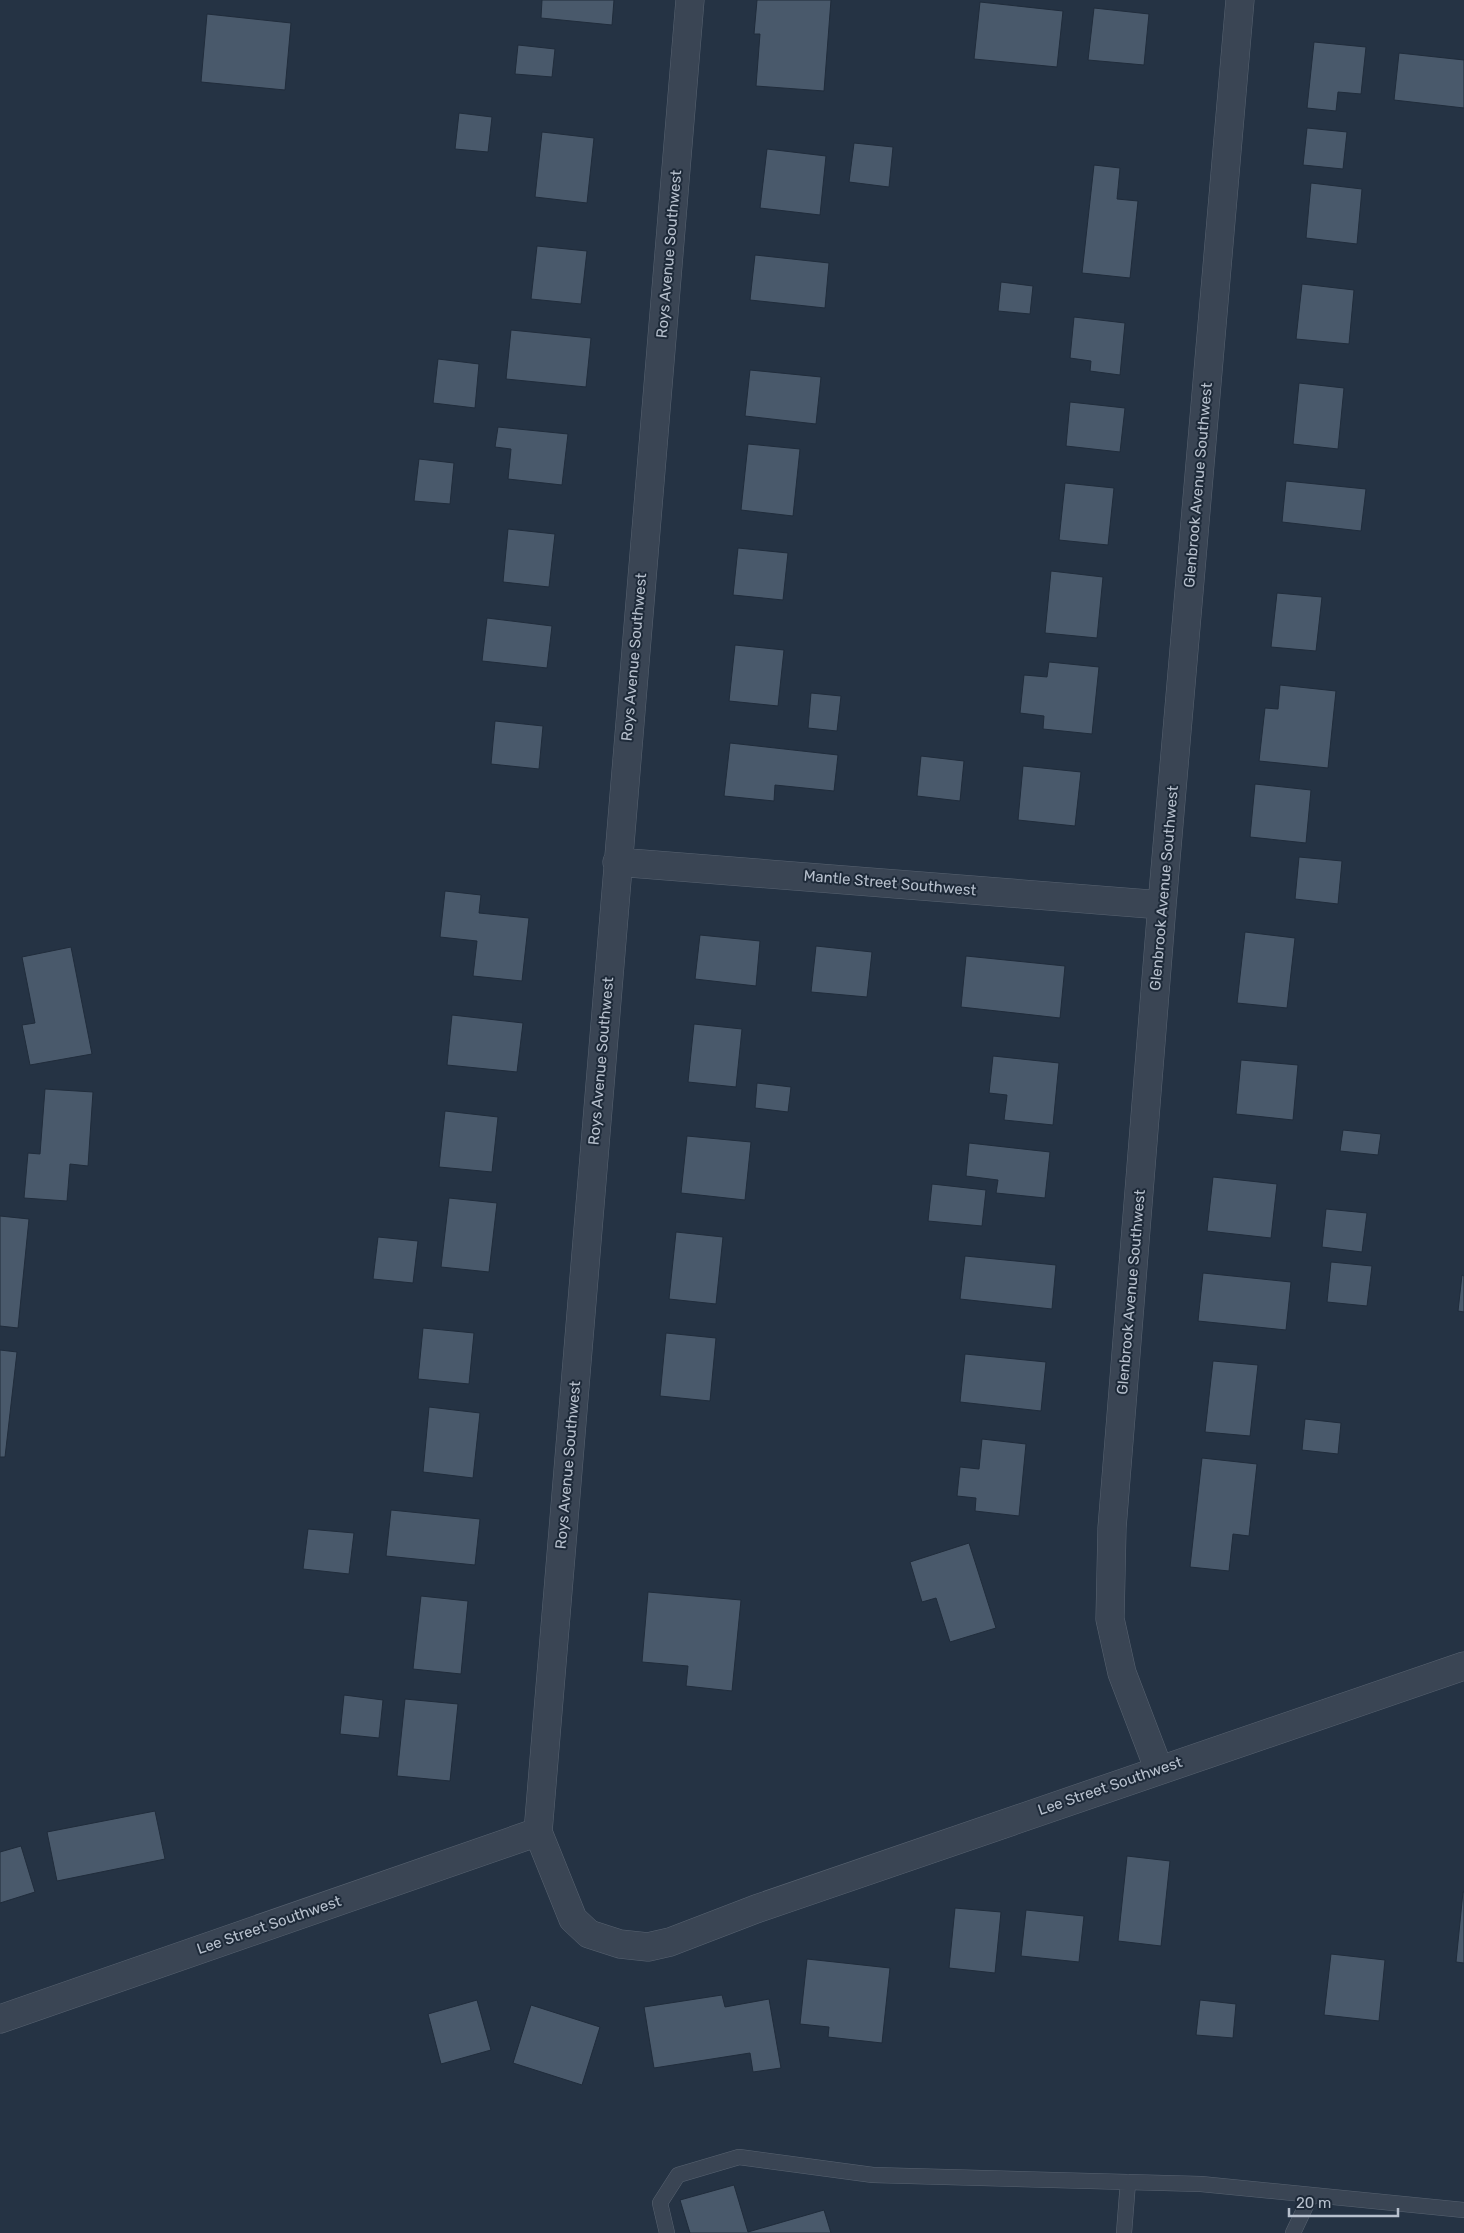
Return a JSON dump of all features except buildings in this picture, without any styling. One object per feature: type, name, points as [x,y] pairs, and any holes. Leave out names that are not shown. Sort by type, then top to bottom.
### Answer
[{"type":"street","name":"Roys Avenue Southwest","points":[[690,0],[538,1832],[572,1918],[589,1934],[620,1944],[648,1947],[670,1942],[756,1909]]},
{"type":"street","name":"Glenbrook Avenue Southwest","points":[[1159,1770],[1122,1673],[1110,1619],[1112,1528],[1162,905],[1240,0]]},
{"type":"street","name":"Mantle Street Southwest","points":[[617,862],[1162,905]]},
{"type":"street","name":"Lee Street Southwest","points":[[756,1909],[1464,1666]]},
{"type":"street","name":"Lee Street Southwest","points":[[0,2019],[538,1832]]},
{"type":"lane","points":[[667,2233],[660,2203],[678,2175],[738,2157],[873,2175],[1201,2184],[1464,2210]]},
{"type":"lane","points":[[1124,2233],[1128,2182]]},
{"type":"lane","points":[[1293,2233],[1311,2195]]}]
